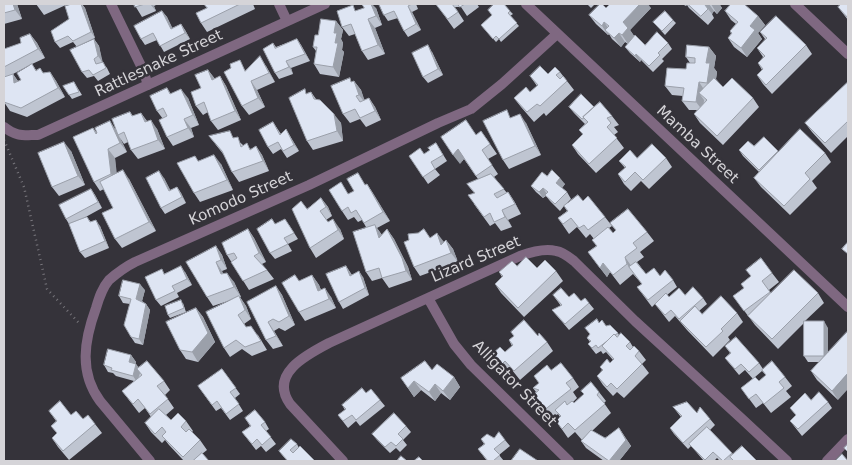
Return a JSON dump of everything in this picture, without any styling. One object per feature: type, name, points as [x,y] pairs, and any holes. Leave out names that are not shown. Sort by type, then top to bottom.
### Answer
[{"type":"street","points":[[111,4],[143,70],[148,85]]},
{"type":"street","points":[[279,4],[287,22]]},
{"type":"street","name":"Rattlesnake Street","points":[[4,127],[12,134],[38,135],[325,4]]},
{"type":"street","name":"Mamba Street","points":[[526,4],[848,307]]},
{"type":"street","points":[[795,4],[848,54]]},
{"type":"street","name":"Komodo Street","points":[[150,461],[100,402],[89,383],[85,362],[89,327],[101,292],[108,281],[134,262],[309,185],[471,109],[502,84],[557,34]]},
{"type":"street","name":"Lizard Street","points":[[343,461],[285,397],[284,380],[298,362],[328,343],[533,252],[556,250],[574,261],[584,270],[635,321],[787,461]]},
{"type":"street","name":"Alligator Street","points":[[428,298],[454,344],[471,365],[569,461]]},
{"type":"street","points":[[827,461],[848,439]]},
{"type":"path","points":[[4,140],[24,187],[47,290],[88,334]]},
{"type":"building","points":[[4,4],[13,4],[15,10],[4,13]]},
{"type":"building","points":[[81,4],[91,32],[73,41],[68,36],[55,42],[51,31],[69,19],[65,6]]},
{"type":"building","points":[[134,4],[145,4],[135,7]]},
{"type":"building","points":[[204,4],[240,4],[201,23],[196,13],[207,8]]},
{"type":"building","points":[[362,4],[371,4],[376,16],[368,19],[378,45],[362,51],[351,24],[342,27],[337,11],[353,5],[355,11],[364,8]]},
{"type":"building","points":[[379,4],[412,4],[408,6],[416,24],[404,31],[394,11],[384,15]]},
{"type":"building","points":[[436,4],[452,4],[458,12],[448,19]]},
{"type":"building","points":[[494,4],[504,4],[510,11],[508,13],[517,23],[499,39],[496,36],[493,39],[481,25],[492,15],[488,10]]},
{"type":"building","points":[[600,4],[606,8],[610,4],[640,4],[623,22],[628,28],[622,35],[619,33],[614,38],[605,30],[609,26],[604,22],[602,26],[589,15]]},
{"type":"building","points":[[688,4],[706,4],[708,9],[701,16]]},
{"type":"building","points":[[731,4],[744,4],[758,16],[750,26],[755,30],[741,48],[728,38],[732,33],[730,31],[738,22],[725,11]]},
{"type":"building","points":[[841,4],[848,4],[848,18],[838,7]]},
{"type":"building","points":[[162,11],[171,29],[181,24],[185,33],[160,46],[153,33],[141,39],[134,26]]},
{"type":"building","points":[[665,11],[673,20],[662,31],[653,22]]},
{"type":"building","points":[[776,16],[806,45],[766,85],[757,75],[763,69],[758,63],[765,56],[757,48],[767,38],[760,32]]},
{"type":"building","points":[[321,19],[336,21],[334,33],[337,33],[335,43],[338,43],[333,67],[314,64],[317,47],[313,47],[315,35],[318,35]]},
{"type":"building","points":[[657,32],[668,43],[649,66],[625,47],[635,35],[645,45]]},
{"type":"building","points":[[30,34],[38,49],[4,67],[4,49],[21,43],[20,38]]},
{"type":"building","points":[[94,39],[98,56],[94,59],[96,64],[103,62],[106,68],[93,75],[89,70],[82,72],[70,50]]},
{"type":"building","points":[[297,39],[305,54],[286,61],[289,67],[275,73],[263,49],[273,43],[275,48]]},
{"type":"building","points":[[428,45],[438,69],[423,77],[412,53]]},
{"type":"building","points":[[687,45],[709,47],[706,63],[710,63],[707,83],[699,82],[696,102],[682,101],[684,88],[665,86],[667,68],[686,69],[687,63],[695,63],[695,58],[686,57]]},
{"type":"building","points":[[260,56],[269,73],[251,81],[258,98],[242,106],[224,72],[231,68],[230,64],[240,60],[245,71]]},
{"type":"building","points":[[32,64],[36,71],[40,68],[43,73],[50,72],[58,88],[21,108],[4,102],[4,77],[13,74],[14,83],[21,80],[17,73]]},
{"type":"building","points":[[540,66],[548,74],[555,67],[560,72],[556,75],[560,79],[563,76],[567,81],[540,106],[537,104],[527,112],[514,98],[526,87],[530,92],[538,85],[530,76]]},
{"type":"building","points":[[208,70],[212,80],[220,76],[235,111],[211,121],[204,102],[196,106],[191,92],[201,88],[195,75]]},
{"type":"building","points":[[350,78],[351,82],[354,81],[359,95],[356,96],[360,102],[369,98],[375,111],[360,118],[355,109],[343,114],[331,86]]},
{"type":"building","points":[[714,78],[723,87],[732,78],[753,98],[717,136],[694,114],[707,100],[699,93]]},
{"type":"building","points":[[74,82],[79,92],[69,95],[63,86]]},
{"type":"building","points":[[848,82],[848,121],[825,143],[805,123]]},
{"type":"building","points":[[167,88],[170,94],[181,89],[193,115],[184,119],[188,128],[167,137],[159,120],[167,116],[163,108],[157,111],[150,96]]},
{"type":"building","points":[[305,89],[306,94],[311,92],[314,99],[320,100],[334,114],[337,131],[307,141],[289,98]]},
{"type":"building","points":[[581,94],[594,107],[582,119],[569,107]]},
{"type":"building","points":[[600,102],[612,116],[607,118],[611,123],[607,127],[617,138],[589,164],[572,145],[583,134],[579,130],[588,122],[583,117]]},
{"type":"building","points":[[507,110],[510,118],[520,114],[535,146],[503,160],[483,121]]},
{"type":"building","points":[[130,112],[132,116],[141,113],[145,122],[151,120],[158,140],[131,150],[124,132],[118,135],[112,119]]},
{"type":"building","points":[[466,120],[476,135],[481,131],[490,144],[482,150],[492,165],[476,176],[458,149],[453,155],[441,137]]},
{"type":"building","points":[[110,121],[120,143],[108,149],[111,174],[94,182],[73,137],[93,128],[96,134],[95,128]]},
{"type":"building","points":[[273,122],[280,135],[286,129],[294,145],[283,151],[278,142],[268,147],[259,130]]},
{"type":"building","points":[[800,129],[825,153],[805,173],[810,179],[784,206],[754,178]]},
{"type":"building","points":[[230,131],[233,138],[238,137],[241,147],[247,143],[250,150],[256,146],[263,161],[232,172],[222,151],[209,136]]},
{"type":"building","points":[[764,137],[778,151],[759,170],[739,150],[748,141],[754,146]]},
{"type":"building","points":[[64,142],[78,176],[52,187],[38,153]]},
{"type":"building","points":[[436,143],[443,155],[431,162],[435,169],[423,177],[409,156],[420,148],[424,154],[430,150],[428,148]]},
{"type":"building","points":[[652,144],[666,158],[643,180],[635,172],[625,182],[618,174],[626,167],[619,161],[630,150],[637,158]]},
{"type":"building","points":[[214,155],[227,180],[194,193],[177,163],[195,156],[198,161]]},
{"type":"building","points":[[123,170],[149,222],[115,239],[102,213],[113,208],[100,182]]},
{"type":"building","points":[[552,170],[560,178],[556,183],[567,192],[555,204],[545,195],[548,192],[543,188],[539,192],[531,186],[542,172],[547,176]]},
{"type":"building","points":[[159,171],[169,191],[177,187],[182,197],[161,208],[146,178]]},
{"type":"building","points":[[358,173],[365,185],[367,184],[383,212],[364,223],[356,210],[351,213],[348,207],[342,211],[329,190],[341,182],[348,194],[354,191],[347,179]]},
{"type":"building","points":[[491,174],[504,189],[494,194],[497,198],[508,192],[515,204],[502,210],[505,217],[494,222],[490,213],[484,217],[468,195],[475,193],[467,184]]},
{"type":"building","points":[[91,189],[98,202],[66,219],[59,205]]},
{"type":"building","points":[[578,195],[583,201],[588,196],[605,217],[588,230],[584,225],[579,228],[571,218],[563,224],[558,218],[568,211],[564,206]]},
{"type":"building","points":[[321,198],[326,207],[320,211],[328,222],[333,219],[338,230],[310,248],[292,209],[301,201],[307,209]]},
{"type":"building","points":[[628,209],[647,232],[633,243],[637,248],[625,257],[627,264],[613,275],[603,263],[600,268],[588,252],[597,246],[592,240],[608,227],[613,233],[616,230],[610,223]]},
{"type":"building","points":[[87,217],[90,222],[96,220],[105,241],[80,252],[69,224]]},
{"type":"building","points":[[272,219],[275,224],[285,219],[294,233],[284,238],[288,244],[270,253],[257,229]]},
{"type":"building","points":[[375,225],[379,238],[387,229],[402,258],[406,271],[382,278],[379,268],[366,272],[353,232]]},
{"type":"building","points":[[248,229],[259,253],[254,256],[267,270],[243,281],[231,262],[237,258],[234,253],[227,255],[222,243]]},
{"type":"building","points":[[424,229],[430,238],[437,233],[441,245],[446,240],[451,253],[414,267],[404,242],[409,240],[408,234],[418,233]]},
{"type":"building","points":[[848,242],[848,254],[842,249]]},
{"type":"building","points":[[216,246],[221,260],[216,262],[221,274],[227,273],[234,287],[207,297],[186,262]]},
{"type":"building","points":[[526,257],[537,268],[545,260],[556,271],[518,308],[495,284],[503,276],[499,272],[512,261],[517,266]]},
{"type":"building","points":[[761,258],[772,273],[762,281],[770,292],[744,311],[733,296],[744,288],[741,284],[751,276],[746,270]]},
{"type":"building","points":[[636,262],[646,274],[654,268],[660,276],[665,270],[673,280],[648,300],[637,287],[642,284],[629,267]]},
{"type":"building","points":[[181,266],[187,279],[172,286],[175,291],[156,300],[145,277],[162,269],[164,274]]},
{"type":"building","points":[[346,266],[350,276],[359,271],[365,288],[339,302],[326,274]]},
{"type":"building","points":[[794,270],[818,293],[772,339],[748,316]]},
{"type":"building","points":[[295,275],[299,281],[312,275],[318,291],[325,288],[329,299],[299,312],[282,283]]},
{"type":"building","points":[[123,280],[140,284],[136,299],[146,304],[139,339],[131,337],[124,325],[131,299],[119,296]]},
{"type":"building","points":[[276,286],[289,316],[279,322],[273,319],[268,322],[276,336],[266,340],[247,302]]},
{"type":"building","points":[[693,287],[703,298],[679,319],[671,310],[665,315],[655,304],[666,293],[669,297],[679,288],[685,295]]},
{"type":"building","points":[[561,288],[569,297],[574,293],[581,301],[585,298],[589,303],[565,324],[552,310],[562,305],[553,295]]},
{"type":"building","points":[[239,296],[245,310],[238,315],[246,327],[251,326],[261,341],[245,347],[236,340],[224,348],[206,312]]},
{"type":"building","points":[[721,296],[737,313],[721,329],[723,331],[706,347],[680,321],[695,306],[702,314]]},
{"type":"building","points":[[181,300],[184,308],[168,315],[165,306]]},
{"type":"building","points":[[196,308],[208,333],[192,352],[180,350],[166,322]]},
{"type":"building","points":[[597,319],[599,323],[602,320],[606,326],[610,325],[618,333],[614,334],[598,348],[596,345],[592,348],[588,344],[591,341],[587,338],[590,334],[585,328]]},
{"type":"building","points":[[524,320],[538,336],[539,333],[547,342],[514,371],[505,361],[501,365],[492,354],[500,347],[505,352],[513,345],[509,340],[514,336],[511,332]]},
{"type":"building","points":[[804,321],[824,321],[824,356],[804,356]]},
{"type":"building","points":[[847,332],[848,373],[832,391],[811,371]]},
{"type":"building","points":[[621,333],[630,342],[626,346],[630,350],[634,346],[639,351],[635,356],[642,364],[617,389],[611,383],[607,387],[597,376],[603,370],[600,367],[607,359],[610,363],[614,359],[602,346],[614,334],[617,337]]},
{"type":"building","points":[[736,337],[759,363],[749,372],[741,364],[735,369],[725,358],[731,353],[725,346]]},
{"type":"building","points":[[108,349],[131,355],[129,362],[136,364],[133,376],[111,370],[112,368],[104,365]]},
{"type":"building","points":[[147,361],[164,381],[157,386],[168,399],[150,414],[138,399],[133,404],[122,391],[142,375],[137,369]]},
{"type":"building","points":[[425,361],[432,370],[437,364],[454,377],[443,391],[435,384],[429,392],[414,381],[408,388],[401,378]]},
{"type":"building","points":[[772,361],[785,377],[779,382],[784,388],[764,404],[756,394],[749,399],[741,388],[755,377],[759,381],[766,375],[762,370]]},
{"type":"building","points":[[561,363],[573,378],[566,383],[571,389],[543,411],[532,396],[539,390],[533,388],[539,383],[534,376],[547,365],[551,370]]},
{"type":"building","points":[[222,369],[236,388],[230,392],[239,404],[226,414],[217,401],[212,405],[198,386]]},
{"type":"building","points":[[591,382],[599,392],[597,395],[605,404],[575,430],[568,423],[562,429],[556,421],[561,416],[555,410],[565,401],[567,405],[572,401],[574,403],[584,394],[581,391]]},
{"type":"building","points":[[362,388],[366,393],[371,389],[380,400],[356,420],[352,415],[343,421],[338,415],[346,409],[342,405]]},
{"type":"building","points":[[819,392],[828,402],[798,429],[790,421],[796,415],[790,408],[805,393],[811,400]]},
{"type":"building","points":[[60,401],[71,415],[76,411],[83,419],[88,415],[95,424],[63,451],[52,438],[57,433],[51,426],[57,421],[49,411]]},
{"type":"building","points":[[687,402],[697,413],[700,407],[710,419],[683,443],[670,428],[682,416],[673,407]]},
{"type":"building","points":[[159,409],[171,420],[178,413],[186,421],[181,427],[186,432],[189,429],[200,440],[183,457],[162,436],[166,432],[162,427],[155,434],[145,423]]},
{"type":"building","points":[[255,410],[265,422],[261,425],[271,437],[262,445],[257,439],[252,444],[242,432],[251,426],[245,418]]},
{"type":"building","points":[[394,413],[406,426],[398,434],[403,439],[396,446],[391,442],[385,447],[372,434]]},
{"type":"building","points":[[707,427],[732,453],[723,461],[713,452],[705,460],[689,444]]},
{"type":"building","points":[[619,428],[626,440],[609,461],[581,441],[591,430],[605,438]]},
{"type":"building","points":[[499,432],[505,440],[494,449],[500,455],[493,461],[488,461],[478,449],[485,444],[481,439],[487,434],[494,438]]},
{"type":"building","points":[[291,439],[297,444],[290,450],[293,453],[300,446],[315,461],[287,461],[279,451]]},
{"type":"building","points":[[848,444],[848,452],[844,448]]},
{"type":"building","points":[[742,446],[757,461],[734,461],[730,457]]},
{"type":"building","points":[[520,449],[538,461],[511,461]]},
{"type":"building","points":[[202,453],[209,461],[193,461]]},
{"type":"building","points":[[842,454],[848,461],[835,461]]},
{"type":"building","points":[[401,456],[407,461],[397,461]]},
{"type":"building","points":[[419,457],[423,461],[414,461]]}]
